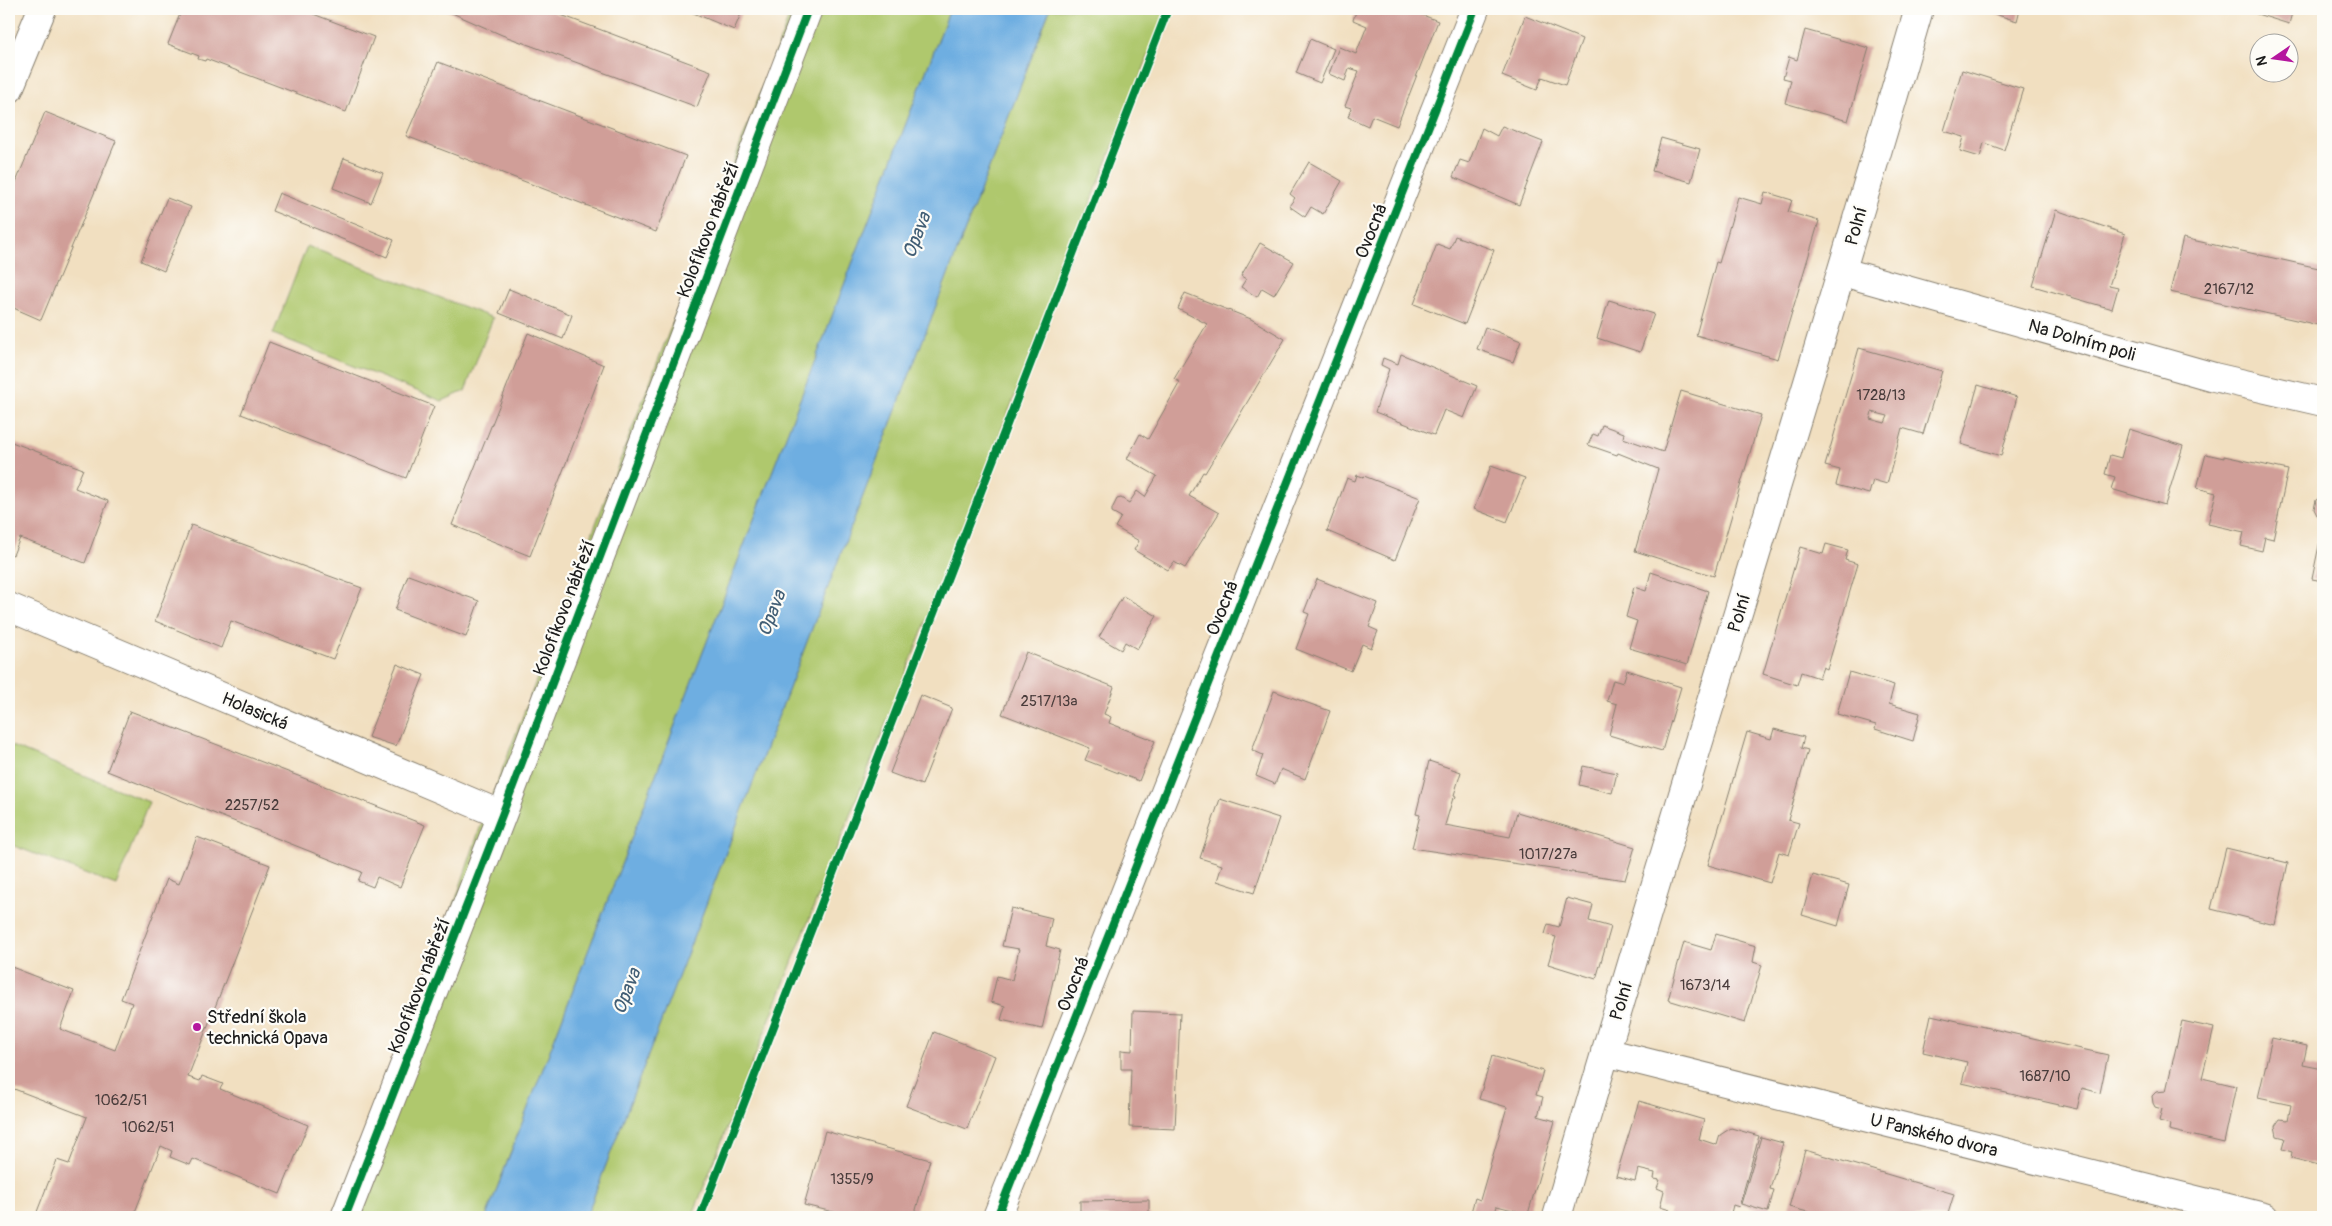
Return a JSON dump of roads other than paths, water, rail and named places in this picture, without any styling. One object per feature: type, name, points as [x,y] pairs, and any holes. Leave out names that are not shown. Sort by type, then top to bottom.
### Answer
[{"type":"street","points":[[9,89],[42,9]]},
{"type":"street","name":"Kolofíkovo nábřeží","points":[[345,1217],[502,816],[808,9]]},
{"type":"street","name":"Ovocná","points":[[997,1217],[1475,9]]},
{"type":"street","name":"Polní","points":[[1557,1217],[1605,1052],[1843,272],[1919,9]]},
{"type":"street","name":"Na Dolním poli","points":[[1843,272],[2214,377],[2323,402]]},
{"type":"street","name":"Holasická","points":[[9,607],[502,816]]},
{"type":"street","name":"U Panského dvora","points":[[1605,1052],[2264,1217]]},
{"type":"water","name":"Opava","points":[[950,9],[1050,9],[586,1217],[486,1217]]},
{"type":"place","name":"Střední škola technická Opava","points":[[197,1027]]}]
